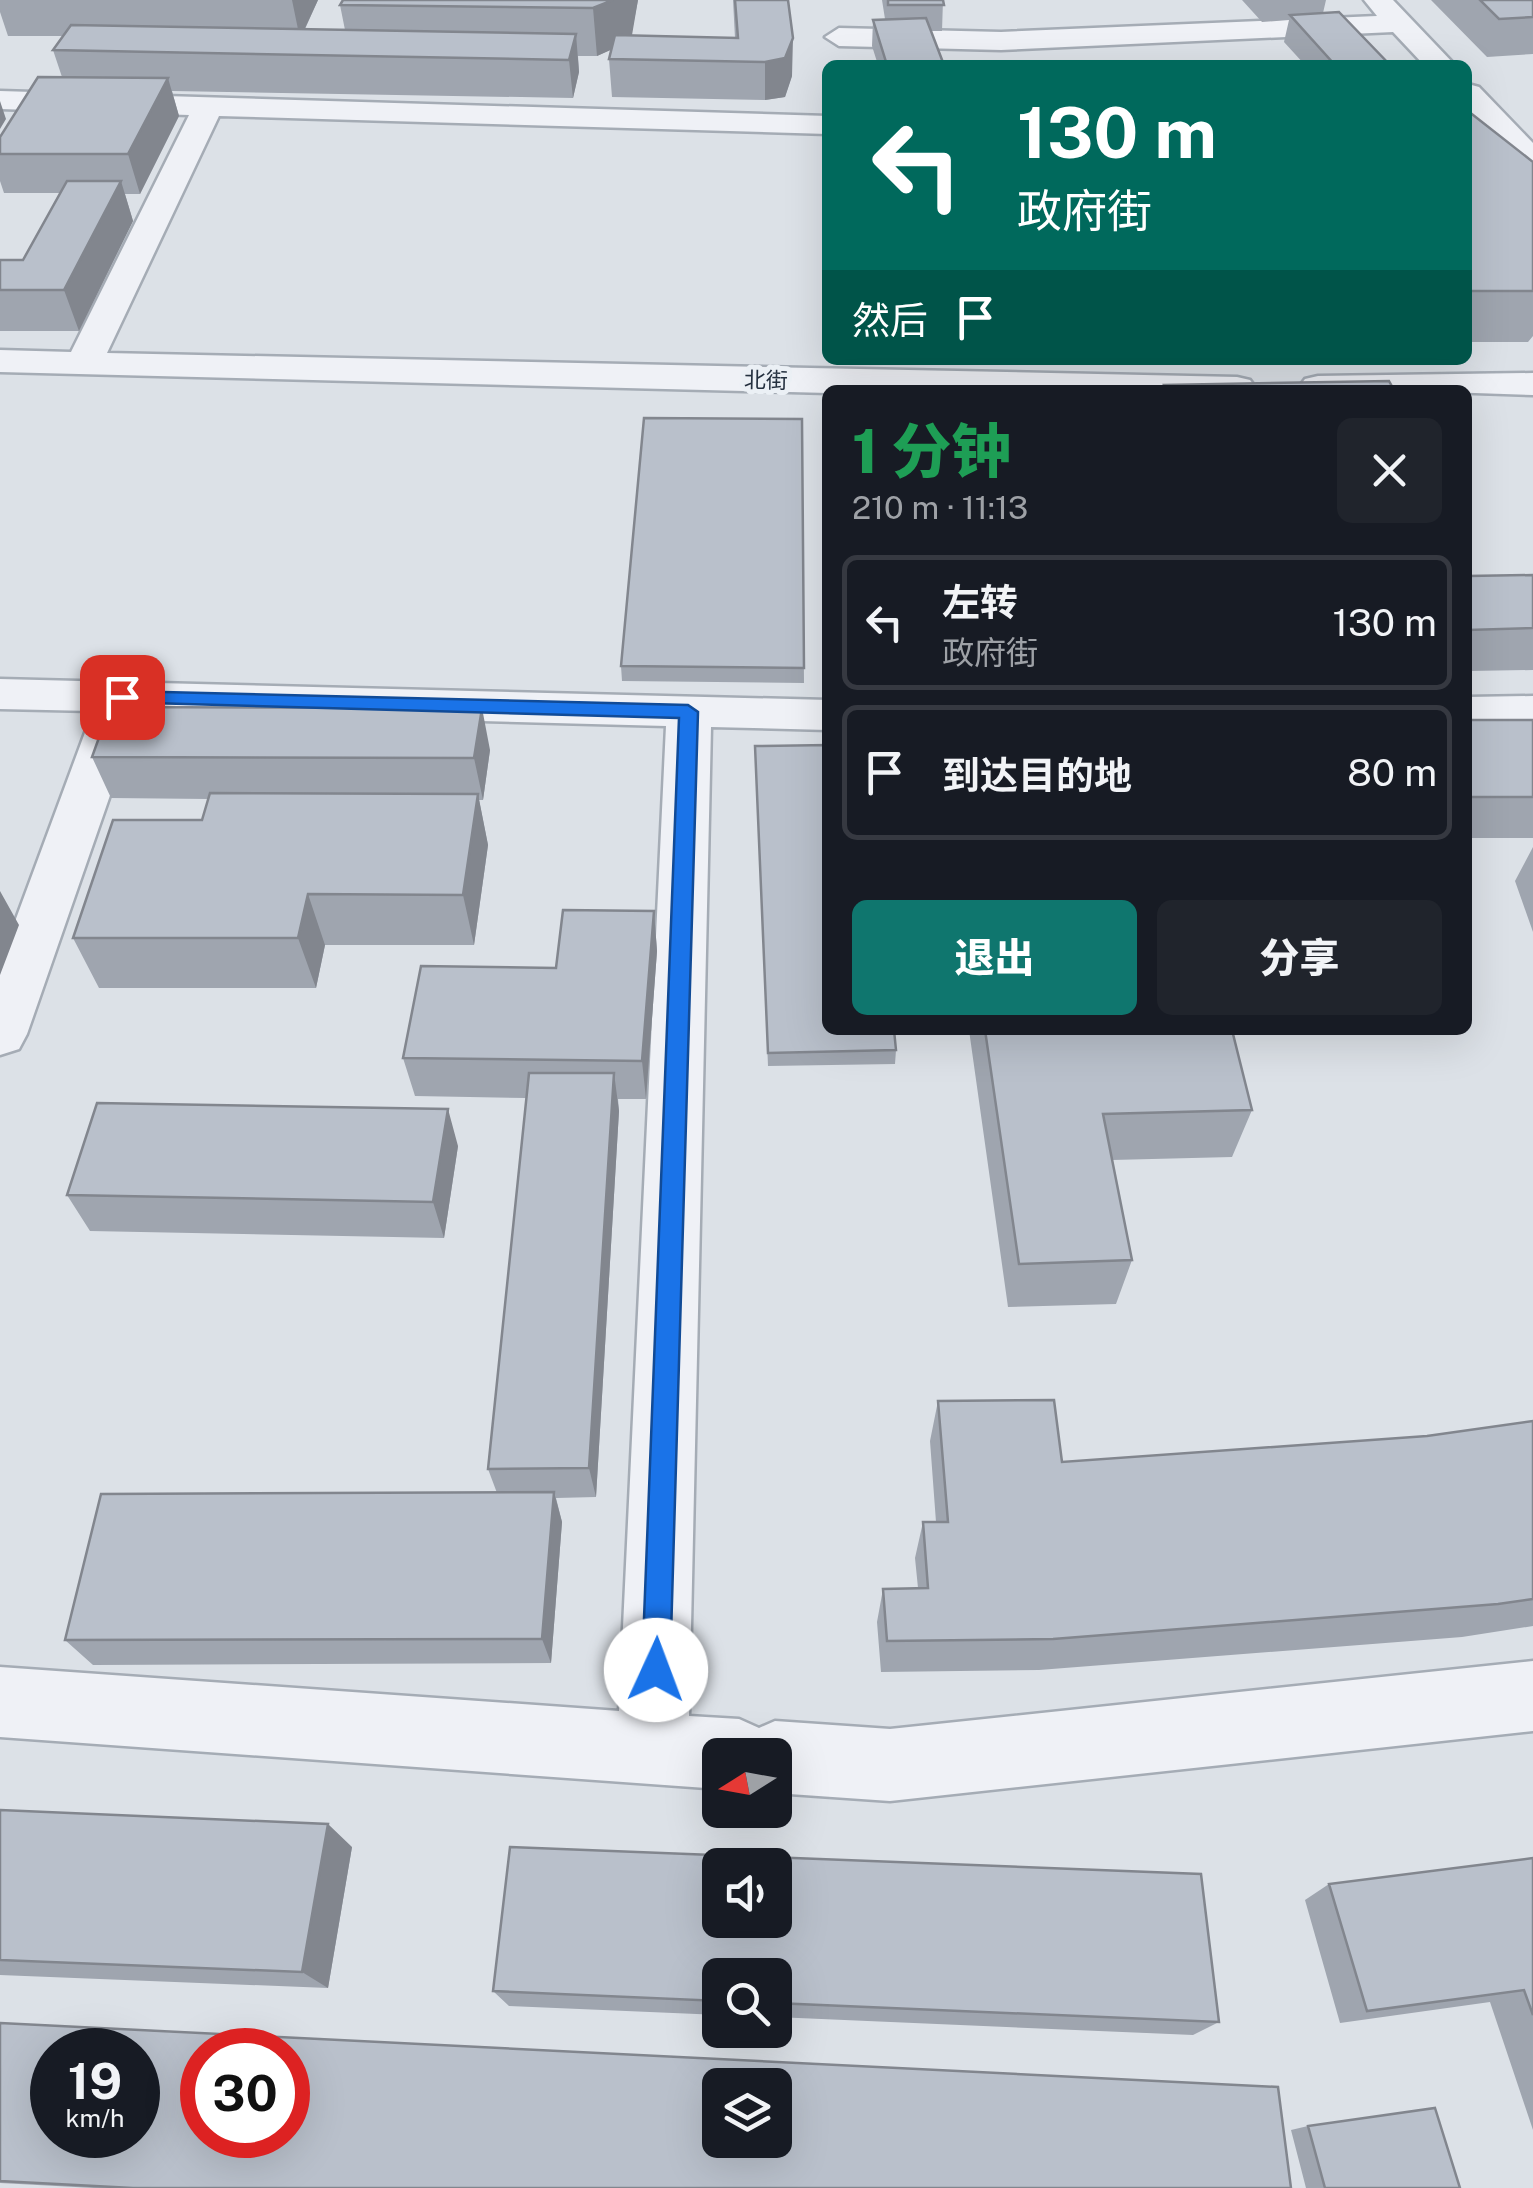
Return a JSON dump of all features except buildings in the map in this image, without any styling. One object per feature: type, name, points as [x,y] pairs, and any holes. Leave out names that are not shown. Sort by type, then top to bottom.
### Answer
[{"type":"street","points":[[833,0],[841,51],[1400,23]]},
{"type":"street","points":[[1378,0],[1435,60]]},
{"type":"street","points":[[1472,97],[1533,161]]},
{"type":"street","points":[[0,100],[822,124]]},
{"type":"street","points":[[84,363],[208,107]]},
{"type":"street","points":[[1472,130],[1501,128]]},
{"type":"street","name":"北街","points":[[0,361],[892,378],[1042,385]]},
{"type":"street","name":"北街","points":[[1452,385],[1533,384]]},
{"type":"street","points":[[0,694],[822,715]]},
{"type":"street","points":[[0,1034],[122,697]]},
{"type":"street","points":[[1472,712],[1533,711]]},
{"type":"street","points":[[653,1749],[688,712]]},
{"type":"street","points":[[792,1758],[890,1765],[1533,1696]]},
{"type":"street","points":[[0,1702],[702,1752]]},
{"type":"route","points":[[122,697],[688,712],[656,1670]]}]
